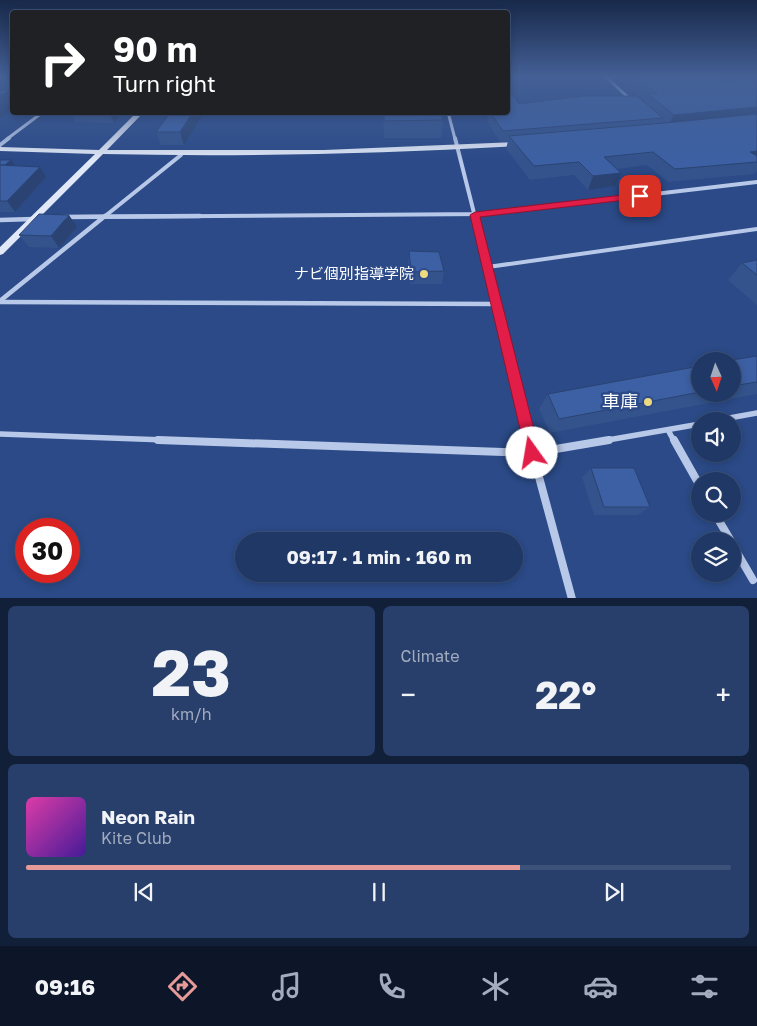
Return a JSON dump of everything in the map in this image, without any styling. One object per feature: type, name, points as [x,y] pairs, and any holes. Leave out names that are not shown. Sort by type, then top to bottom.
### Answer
[{"type":"street","points":[[0,145],[40,115]]},
{"type":"street","points":[[0,252],[138,115]]},
{"type":"street","points":[[449,115],[488,266],[532,453],[572,598]]},
{"type":"street","points":[[0,150],[182,155],[458,148],[524,144]]},
{"type":"street","points":[[0,301],[182,155]]},
{"type":"street","points":[[58,217],[475,215],[757,182]]},
{"type":"street","points":[[0,220],[41,218]]},
{"type":"street","points":[[0,301],[497,304]]},
{"type":"street","points":[[741,415],[757,412]]},
{"type":"street","points":[[0,434],[532,453],[691,426]]},
{"type":"street","points":[[668,430],[692,472]]},
{"type":"street","points":[[741,559],[753,580]]},
{"type":"lane","points":[[488,266],[757,228]]},
{"type":"building","points":[[510,105],[648,105],[663,118],[503,131],[492,115],[510,115]]},
{"type":"building","points":[[662,105],[757,105],[757,107],[674,115]]},
{"type":"building","points":[[757,114],[757,151],[750,152],[757,156],[757,162],[675,169],[653,152],[604,157],[621,173],[593,176],[579,162],[534,166],[509,136],[665,123]]},
{"type":"building","points":[[169,115],[191,115],[180,132],[156,132]]},
{"type":"building","points":[[384,115],[442,115],[443,120],[384,121]]},
{"type":"building","points":[[0,160],[11,160],[5,165],[0,165]]},
{"type":"building","points":[[0,165],[40,167],[7,201],[0,201]]},
{"type":"building","points":[[39,214],[69,215],[51,236],[19,235]]},
{"type":"building","points":[[409,251],[439,252],[444,271],[411,272]]},
{"type":"building","points":[[757,260],[757,275],[742,263]]},
{"type":"building","points":[[757,356],[757,382],[741,385],[741,359]]},
{"type":"building","points":[[691,368],[691,394],[559,419],[548,394]]},
{"type":"building","points":[[591,468],[634,468],[650,507],[604,507]]},
{"type":"place","name":"ナビ個別指導学院","points":[[424,274]]},
{"type":"place","name":"車庫","points":[[648,402]]},
{"type":"route","points":[[532,453],[475,215],[640,196]]}]
